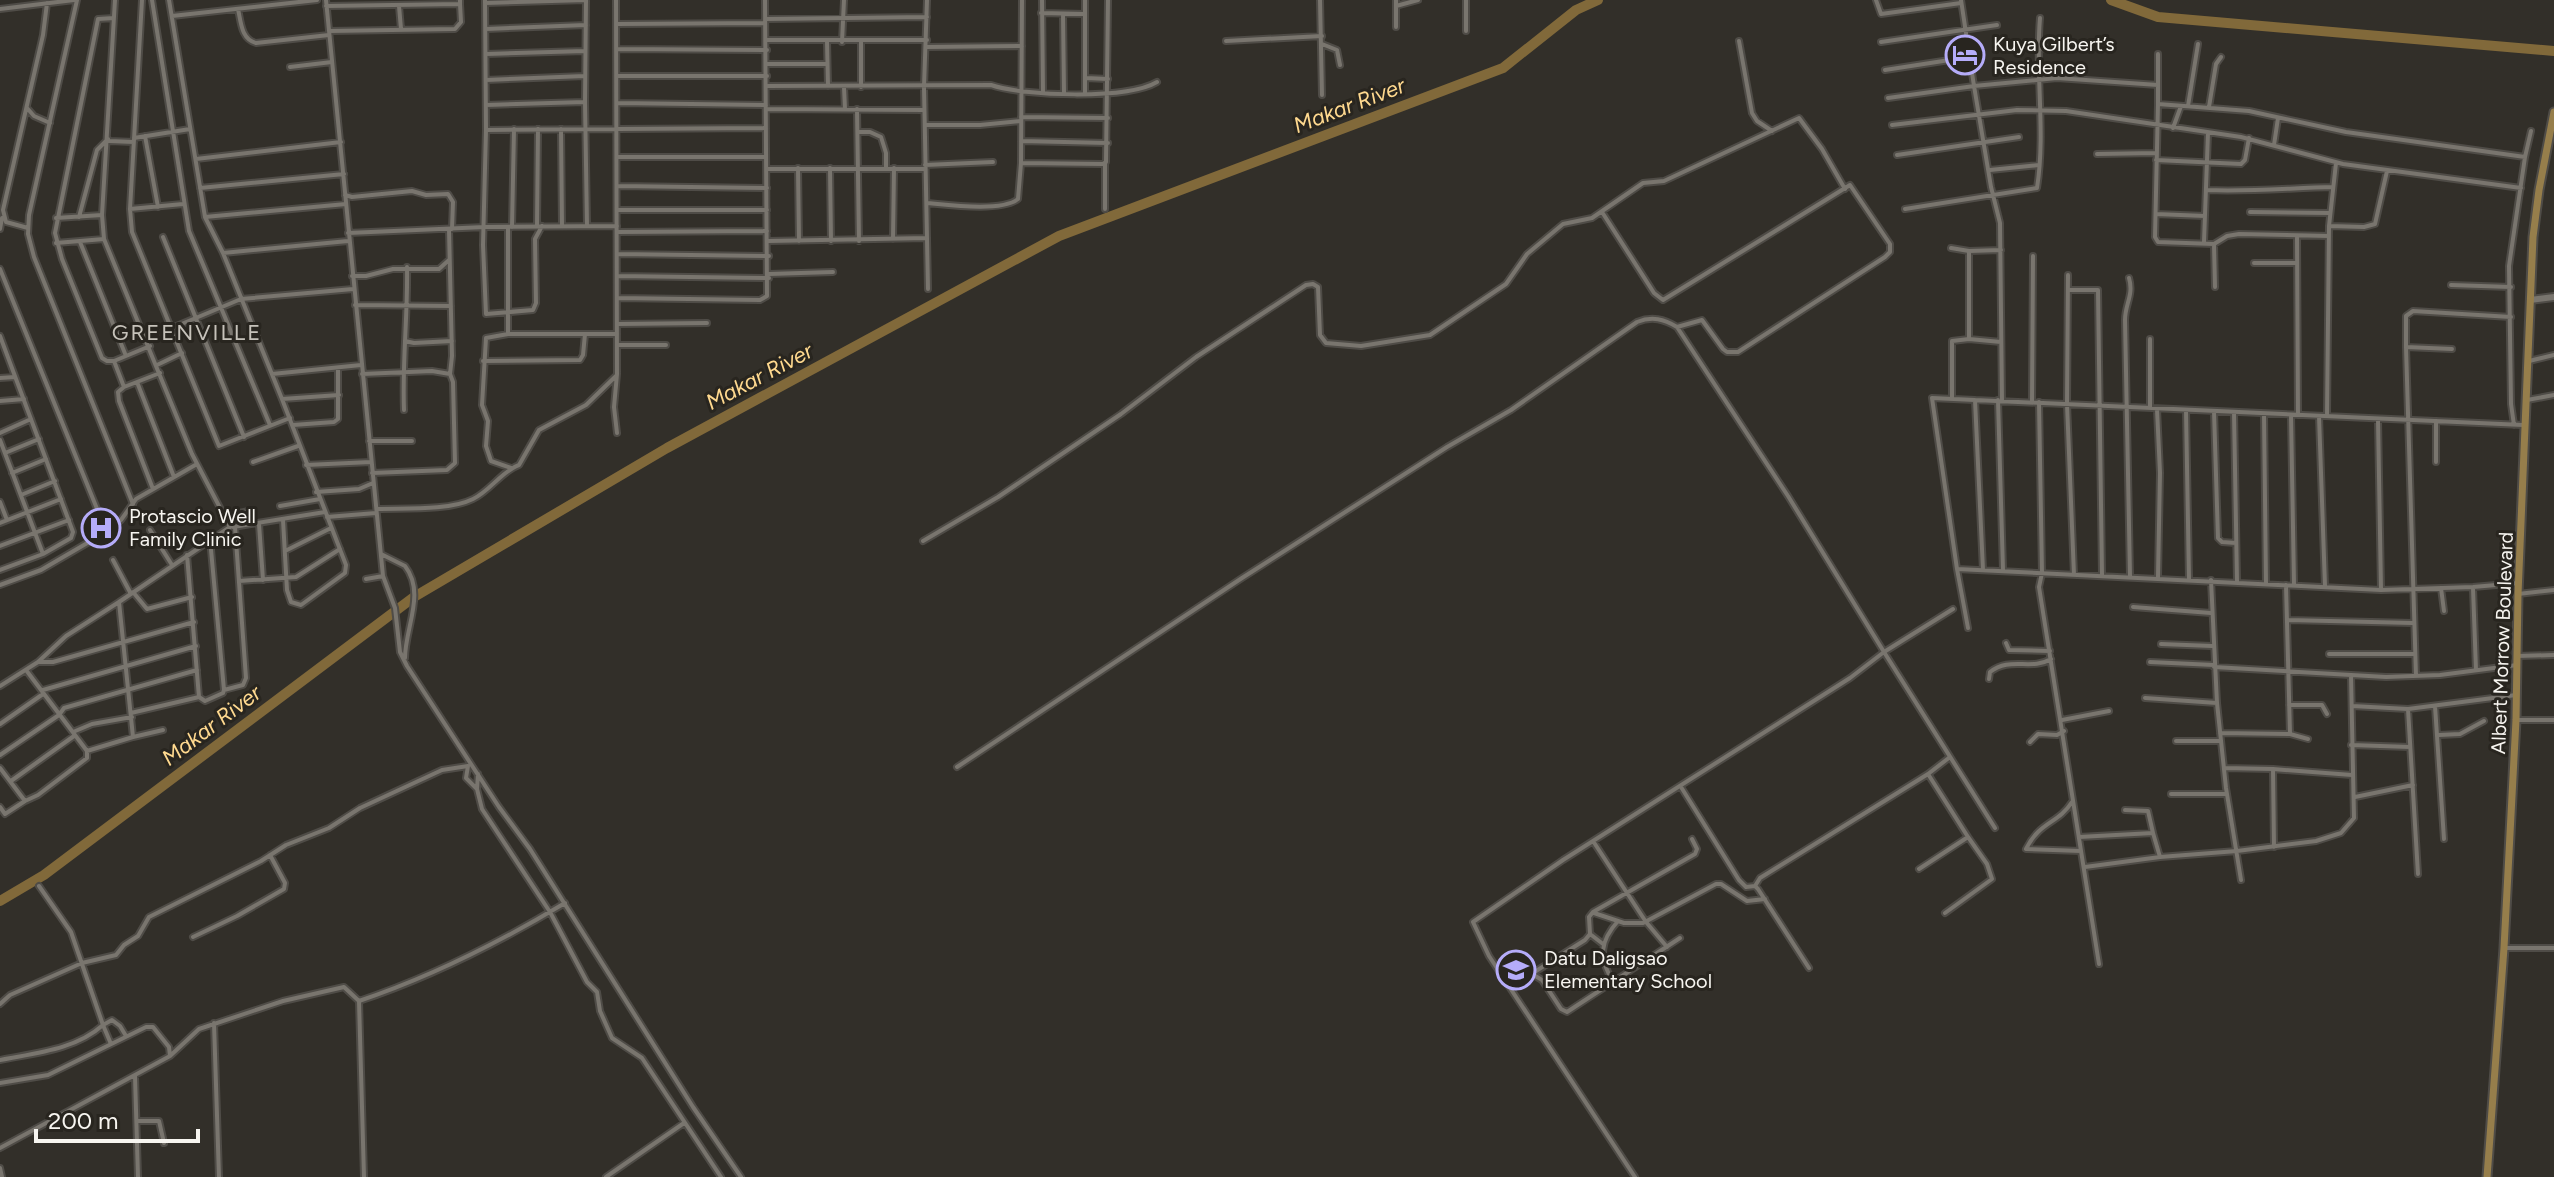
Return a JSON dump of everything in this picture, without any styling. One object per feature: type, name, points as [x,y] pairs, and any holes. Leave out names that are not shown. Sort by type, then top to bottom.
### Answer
[{"type":"main road","name":"Albert Morrow Boulevard","points":[[2487,1177],[2504,948],[2516,720],[2518,594],[2535,217],[2549,158],[2554,112]]},
{"type":"street","points":[[0,9],[76,0],[28,228],[34,257],[133,504]]},
{"type":"street","points":[[115,0],[102,215],[104,239],[197,464],[232,527],[246,678],[243,685],[224,690]]},
{"type":"street","points":[[142,0],[130,209],[132,232],[219,446],[290,418]]},
{"type":"street","points":[[152,0],[189,231],[270,425]]},
{"type":"street","points":[[169,0],[205,217],[223,253],[290,418],[298,446],[346,565],[345,573],[308,602],[299,605],[291,602],[286,579],[283,520]]},
{"type":"street","points":[[172,16],[317,0]]},
{"type":"street","points":[[538,129],[539,226],[535,239],[535,307],[532,311],[489,315],[485,312],[485,2],[586,0],[587,226]]},
{"type":"street","points":[[616,0],[618,254],[614,407],[617,433]]},
{"type":"street","points":[[617,298],[760,300],[767,296],[765,0]]},
{"type":"street","points":[[842,42],[844,0]]},
{"type":"street","points":[[927,0],[924,110],[928,289]]},
{"type":"street","points":[[927,203],[993,206],[1011,204],[1019,195],[1022,0]]},
{"type":"street","points":[[1042,0],[1043,92]]},
{"type":"street","points":[[1085,0],[1085,93]]},
{"type":"street","points":[[1105,209],[1108,0]]},
{"type":"street","points":[[1320,0],[1322,95]]},
{"type":"street","points":[[1396,27],[1396,3],[1418,0]]},
{"type":"street","points":[[1466,0],[1466,31]]},
{"type":"street","points":[[1876,0],[1881,14],[1961,1],[1978,114],[1999,218],[2003,571]]},
{"type":"street","points":[[238,9],[243,34],[256,43],[329,33],[459,27],[460,2],[399,6],[326,3],[329,33],[332,62],[341,142],[353,289],[383,576],[395,608],[400,652],[741,1177]]},
{"type":"street","points":[[0,229],[47,3]]},
{"type":"street","points":[[399,6],[401,29]]},
{"type":"street","points":[[1041,13],[1085,14]]},
{"type":"street","points":[[1063,14],[1064,93]]},
{"type":"street","points":[[617,24],[927,17]]},
{"type":"street","points":[[114,18],[98,19],[83,102],[56,218],[56,243],[102,358],[114,361],[150,346]]},
{"type":"street","points":[[1905,209],[2036,189],[2042,110],[2038,49],[2040,18]]},
{"type":"street","points":[[486,29],[586,25]]},
{"type":"street","points":[[1881,42],[1997,25]]},
{"type":"street","points":[[1226,41],[1322,36]]},
{"type":"street","points":[[766,40],[927,40]]},
{"type":"street","points":[[827,41],[828,86]]},
{"type":"street","points":[[861,41],[861,87]]},
{"type":"street","points":[[1739,41],[1752,113],[1757,121],[1772,131]]},
{"type":"street","points":[[1322,44],[1337,50],[1340,65]]},
{"type":"street","points":[[2173,128],[2184,106],[2198,44]]},
{"type":"street","points":[[926,47],[1022,46]]},
{"type":"street","points":[[2038,49],[2065,46]]},
{"type":"street","points":[[617,49],[767,50]]},
{"type":"street","points":[[486,54],[585,51]]},
{"type":"street","points":[[2158,54],[2155,237],[2158,242],[2214,244],[2227,236],[2239,234],[2329,236]]},
{"type":"street","points":[[1885,70],[1969,57]]},
{"type":"street","points":[[2209,107],[2216,64],[2221,57]]},
{"type":"street","points":[[290,67],[332,62]]},
{"type":"street","points":[[767,64],[827,64]]},
{"type":"street","points":[[486,80],[585,76]]},
{"type":"street","points":[[617,76],[767,76]]},
{"type":"street","points":[[1086,78],[1108,79]]},
{"type":"street","points":[[1888,98],[2041,78],[2158,85]]},
{"type":"street","points":[[767,86],[991,85],[1022,92],[1108,94],[1140,90],[1157,82]]},
{"type":"street","points":[[844,87],[845,109]]},
{"type":"street","points":[[486,105],[585,102]]},
{"type":"street","points":[[618,103],[924,110]]},
{"type":"street","points":[[2158,104],[2249,111],[2346,132],[2525,157]]},
{"type":"street","points":[[27,108],[34,116],[50,123]]},
{"type":"street","points":[[857,109],[859,241]]},
{"type":"street","points":[[1892,125],[1978,114],[2042,110],[2080,113],[2249,138],[2336,162],[2387,171],[2521,188]]},
{"type":"street","points":[[925,125],[1108,118]]},
{"type":"street","points":[[923,541],[998,497],[1121,414],[1196,357],[1301,288],[1313,284],[1318,287],[1320,335],[1326,343],[1361,346],[1430,335],[1506,284],[1527,254],[1563,224],[1586,220],[1643,183],[1664,181],[1799,118],[1822,149],[1845,189]]},
{"type":"street","points":[[2274,145],[2278,118]]},
{"type":"street","points":[[486,130],[766,128]]},
{"type":"street","points":[[79,217],[94,158],[102,142],[134,140],[190,129]]},
{"type":"street","points":[[508,334],[514,129]]},
{"type":"street","points":[[561,129],[562,226]]},
{"type":"street","points":[[2514,425],[2509,266],[2531,131]]},
{"type":"street","points":[[858,132],[870,132],[881,137],[886,167]]},
{"type":"street","points":[[2204,243],[2208,133]]},
{"type":"street","points":[[145,136],[158,207]]},
{"type":"street","points":[[1897,155],[2019,137]]},
{"type":"street","points":[[2156,160],[2241,164],[2245,160],[2249,138]]},
{"type":"street","points":[[1021,141],[1108,143]]},
{"type":"street","points":[[195,159],[341,142]]},
{"type":"street","points":[[2097,154],[2156,153]]},
{"type":"street","points":[[618,157],[766,157]]},
{"type":"street","points":[[94,158],[106,165]]},
{"type":"street","points":[[767,169],[894,168],[993,162]]},
{"type":"street","points":[[2327,416],[2329,226],[2336,162]]},
{"type":"street","points":[[1021,163],[1105,163]]},
{"type":"street","points":[[1989,170],[2039,165]]},
{"type":"street","points":[[798,168],[799,241]]},
{"type":"street","points":[[830,168],[831,241]]},
{"type":"street","points":[[893,239],[894,168]]},
{"type":"street","points":[[2329,226],[2364,227],[2375,224],[2387,171]]},
{"type":"street","points":[[200,188],[344,174]]},
{"type":"street","points":[[1602,212],[1661,300],[1666,300],[1850,185],[1890,244],[1888,254],[1738,352],[1723,349],[1702,320],[1677,327]]},
{"type":"street","points":[[618,186],[767,188]]},
{"type":"street","points":[[2206,190],[2333,187]]},
{"type":"street","points":[[345,195],[352,197],[412,191],[426,195],[448,194],[453,202],[450,229],[450,374],[453,382],[454,466],[447,470],[372,473]]},
{"type":"street","points":[[130,209],[184,204]]},
{"type":"street","points":[[205,217],[346,204]]},
{"type":"street","points":[[618,210],[768,210]]},
{"type":"street","points":[[2250,212],[2330,213]]},
{"type":"street","points":[[2156,214],[2205,216]]},
{"type":"street","points":[[56,218],[102,215]]},
{"type":"street","points":[[3,216],[6,222],[28,228]]},
{"type":"street","points":[[348,233],[539,226],[768,231]]},
{"type":"street","points":[[2297,236],[2298,415]]},
{"type":"street","points":[[163,237],[244,437]]},
{"type":"street","points":[[768,241],[927,238]]},
{"type":"street","points":[[56,243],[104,239]]},
{"type":"street","points":[[223,253],[349,241]]},
{"type":"street","points":[[80,242],[126,356]]},
{"type":"street","points":[[2214,244],[2215,287]]},
{"type":"street","points":[[1951,248],[2001,250]]},
{"type":"street","points":[[1969,251],[1969,339]]},
{"type":"street","points":[[618,254],[769,256]]},
{"type":"street","points":[[2032,402],[2033,256]]},
{"type":"street","points":[[352,276],[407,267],[439,269],[450,258]]},
{"type":"street","points":[[2254,263],[2297,263]]},
{"type":"street","points":[[404,410],[402,373],[407,267]]},
{"type":"street","points":[[0,269],[106,531]]},
{"type":"street","points":[[617,276],[769,276],[833,272]]},
{"type":"street","points":[[2068,275],[2067,404],[2074,575]]},
{"type":"street","points":[[2129,278],[2132,293],[2126,306],[2125,320],[2130,576]]},
{"type":"street","points":[[2451,285],[2511,287]]},
{"type":"street","points":[[172,328],[241,299],[353,289]]},
{"type":"street","points":[[2068,290],[2098,290],[2102,575]]},
{"type":"street","points":[[2530,300],[2554,297]]},
{"type":"street","points":[[355,305],[451,306]]},
{"type":"street","points":[[2416,676],[2406,316],[2413,311],[2511,317]]},
{"type":"street","points":[[957,767],[1242,578],[1447,447],[1511,410],[1637,322],[1653,318],[1677,327],[1788,496],[1995,828]]},
{"type":"street","points":[[617,324],[707,323]]},
{"type":"street","points":[[511,468],[491,461],[487,454],[488,421],[482,405],[486,338],[508,334],[617,334]]},
{"type":"street","points":[[483,361],[580,360],[585,334]]},
{"type":"street","points":[[0,336],[73,532],[71,538],[43,554],[0,570]]},
{"type":"street","points":[[2150,339],[2150,408]]},
{"type":"street","points":[[405,341],[452,341]]},
{"type":"street","points":[[1952,399],[1952,341],[2001,342]]},
{"type":"street","points":[[617,345],[666,345]]},
{"type":"street","points":[[2406,347],[2452,349]]},
{"type":"street","points":[[157,365],[182,353]]},
{"type":"street","points":[[0,356],[7,355]]},
{"type":"street","points":[[2528,361],[2554,355]]},
{"type":"street","points":[[114,361],[124,387]]},
{"type":"street","points":[[271,374],[361,365]]},
{"type":"street","points":[[292,425],[334,422],[339,414],[338,368]]},
{"type":"street","points":[[362,374],[432,371],[450,374]]},
{"type":"street","points":[[153,489],[118,392],[160,373]]},
{"type":"street","points":[[0,686],[38,662],[66,636],[232,527],[326,514],[464,502],[488,490],[522,462],[539,430],[596,397],[617,374]]},
{"type":"street","points":[[0,378],[15,377]]},
{"type":"street","points":[[137,382],[174,477]]},
{"type":"street","points":[[282,399],[339,395]]},
{"type":"street","points":[[2527,400],[2554,395]]},
{"type":"street","points":[[1968,628],[1932,398],[2526,425]]},
{"type":"street","points":[[0,401],[24,399]]},
{"type":"street","points":[[1975,400],[1983,570]]},
{"type":"street","points":[[2039,402],[2042,573],[2039,587],[2099,964]]},
{"type":"street","points":[[2157,409],[2160,473],[2158,577]]},
{"type":"street","points":[[2186,410],[2189,579]]},
{"type":"street","points":[[2214,411],[2218,538],[2222,542],[2236,543]]},
{"type":"street","points":[[2234,412],[2237,581]]},
{"type":"street","points":[[2264,414],[2266,583]]},
{"type":"street","points":[[2291,415],[2294,585]]},
{"type":"street","points":[[2319,416],[2325,586]]},
{"type":"street","points":[[0,433],[31,419]]},
{"type":"street","points":[[2378,419],[2381,590]]},
{"type":"street","points":[[2436,421],[2436,462]]},
{"type":"street","points":[[5,453],[39,439]]},
{"type":"street","points":[[0,440],[43,554]]},
{"type":"street","points":[[369,441],[412,441]]},
{"type":"street","points":[[253,462],[298,446]]},
{"type":"street","points":[[12,473],[46,459]]},
{"type":"street","points":[[306,465],[371,462]]},
{"type":"street","points":[[0,585],[41,570],[106,531],[153,489],[197,464]]},
{"type":"street","points":[[21,495],[55,481]]},
{"type":"street","points":[[316,492],[359,489],[373,483]]},
{"type":"street","points":[[0,523],[61,499]]},
{"type":"street","points":[[280,506],[320,499]]},
{"type":"street","points":[[0,502],[7,520]]},
{"type":"street","points":[[224,516],[249,511]]},
{"type":"street","points":[[0,546],[69,520]]},
{"type":"street","points":[[259,524],[263,580]]},
{"type":"street","points":[[285,551],[331,528]]},
{"type":"street","points":[[150,530],[172,565]]},
{"type":"street","points":[[10,782],[73,734],[92,724],[199,697],[205,701],[221,696],[224,690],[210,539]]},
{"type":"street","points":[[239,581],[286,579],[303,573],[340,549]]},
{"type":"street","points":[[381,554],[405,566],[412,582],[413,611],[405,661]]},
{"type":"street","points":[[187,555],[199,697]]},
{"type":"street","points":[[113,560],[132,593],[147,609],[192,597]]},
{"type":"street","points":[[1957,569],[2381,590],[2519,583]]},
{"type":"street","points":[[366,579],[383,576]]},
{"type":"street","points":[[2211,580],[2212,646],[2223,768],[2241,880]]},
{"type":"street","points":[[2286,585],[2290,734]]},
{"type":"street","points":[[2473,587],[2476,670]]},
{"type":"street","points":[[2441,588],[2444,611]]},
{"type":"street","points":[[2518,594],[2554,590]]},
{"type":"street","points":[[119,602],[133,737]]},
{"type":"street","points":[[2133,607],[2211,613]]},
{"type":"street","points":[[1635,1177],[1484,948],[1473,922],[1953,609]]},
{"type":"street","points":[[2288,620],[2413,623]]},
{"type":"street","points":[[38,662],[53,662],[194,622]]},
{"type":"street","points":[[2006,643],[2011,650],[2050,651]]},
{"type":"street","points":[[2161,644],[2212,646]]},
{"type":"street","points":[[0,724],[43,692],[196,646]]},
{"type":"street","points":[[2329,654],[2415,654]]},
{"type":"street","points":[[2517,656],[2554,655]]},
{"type":"street","points":[[1989,679],[1990,672],[2000,666],[2014,663],[2040,665],[2051,659]]},
{"type":"street","points":[[2150,662],[2288,673],[2416,676],[2517,665]]},
{"type":"street","points":[[0,807],[2,816],[87,758],[87,751],[26,670]]},
{"type":"street","points":[[0,755],[59,715],[64,708],[197,670]]},
{"type":"street","points":[[2085,867],[2274,847],[2316,841],[2341,833],[2354,818],[2351,675]]},
{"type":"street","points":[[2352,706],[2408,709],[2516,695]]},
{"type":"street","points":[[2145,698],[2217,703]]},
{"type":"street","points":[[2289,705],[2322,705],[2327,714]]},
{"type":"street","points":[[2435,706],[2444,839]]},
{"type":"street","points":[[2408,709],[2418,874]]},
{"type":"street","points":[[2062,720],[2109,711]]},
{"type":"street","points":[[2516,720],[2554,720]]},
{"type":"street","points":[[2439,735],[2460,734],[2484,721]]},
{"type":"street","points":[[87,751],[163,730]]},
{"type":"street","points":[[2030,742],[2038,734],[2057,735],[2064,731]]},
{"type":"street","points":[[2220,733],[2290,734],[2308,739]]},
{"type":"street","points":[[2176,741],[2221,741]]},
{"type":"street","points":[[2351,745],[2410,747]]},
{"type":"street","points":[[1755,886],[1760,878],[1928,774],[1950,757]]},
{"type":"street","points":[[470,764],[466,778],[477,789]]},
{"type":"street","points":[[0,1004],[10,995],[82,963],[116,955],[138,936],[149,917],[299,839],[329,828],[360,808],[437,773],[470,764]]},
{"type":"street","points":[[0,768],[25,801]]},
{"type":"street","points":[[2223,768],[2352,775]]},
{"type":"street","points":[[2273,769],[2274,847]]},
{"type":"street","points":[[478,774],[477,789],[482,809],[550,912],[587,982],[599,995],[600,1011],[612,1038],[642,1058],[721,1177]]},
{"type":"street","points":[[1928,774],[1987,864],[1992,879],[1945,913]]},
{"type":"street","points":[[2355,797],[2413,785]]},
{"type":"street","points":[[1681,787],[1739,880],[1746,887],[1755,886]]},
{"type":"street","points":[[2171,794],[2227,794]]},
{"type":"street","points":[[2074,800],[2064,813],[2038,829],[2026,849],[2082,851]]},
{"type":"street","points":[[2125,810],[2148,811],[2160,857]]},
{"type":"street","points":[[2079,837],[2153,833]]},
{"type":"street","points":[[1919,869],[1968,837]]},
{"type":"street","points":[[1511,987],[1579,945],[1590,934],[1589,917],[1593,912],[1695,854],[1697,849],[1692,839]]},
{"type":"street","points":[[1593,841],[1646,922],[1667,947]]},
{"type":"street","points":[[193,937],[284,889],[285,883],[270,855]]},
{"type":"street","points":[[1593,912],[1631,924],[1646,922],[1699,890],[1716,884],[1721,884],[1747,901],[1765,899]]},
{"type":"street","points":[[39,886],[71,932],[111,1044]]},
{"type":"street","points":[[1755,886],[1809,968]]},
{"type":"street","points":[[359,1001],[424,977],[565,903]]},
{"type":"street","points":[[1613,981],[1602,960],[1603,944],[1618,921]]},
{"type":"street","points":[[1590,934],[1603,944]]},
{"type":"street","points":[[1532,974],[1542,980],[1564,1012],[1680,938]]},
{"type":"street","points":[[2504,948],[2554,948]]},
{"type":"street","points":[[0,1148],[170,1056],[193,1033],[214,1022],[341,987],[347,988],[359,1001],[364,1177]]},
{"type":"street","points":[[99,1011],[120,1026],[126,1036]]},
{"type":"street","points":[[0,1060],[49,1051],[78,1041],[112,1020]]},
{"type":"street","points":[[214,1022],[219,1177]]},
{"type":"street","points":[[0,1083],[48,1075],[151,1026],[169,1047],[170,1056]]},
{"type":"street","points":[[169,1047],[179,1047]]},
{"type":"street","points":[[135,1076],[138,1177]]},
{"type":"street","points":[[138,1121],[159,1121],[164,1143]]},
{"type":"street","points":[[606,1177],[684,1123]]},
{"type":"street","points":[[0,1168],[2,1177]]},
{"type":"waterway","name":"Makar River","points":[[0,901],[44,875],[414,597],[667,448],[1059,236],[1503,68],[1576,10],[1598,0]]},
{"type":"waterway","name":"Makar River","points":[[2111,0],[2158,17],[2554,51]]},
{"type":"place","name":"Kuya Gilbert’s Residence","points":[[1965,55]]},
{"type":"place","name":"Protascio Well Family Clinic","points":[[101,528]]},
{"type":"place","name":"Datu Daligsao Elementary School","points":[[1516,970]]},
{"type":"district","name":"GREENVILLE","points":[[187,332]]}]
